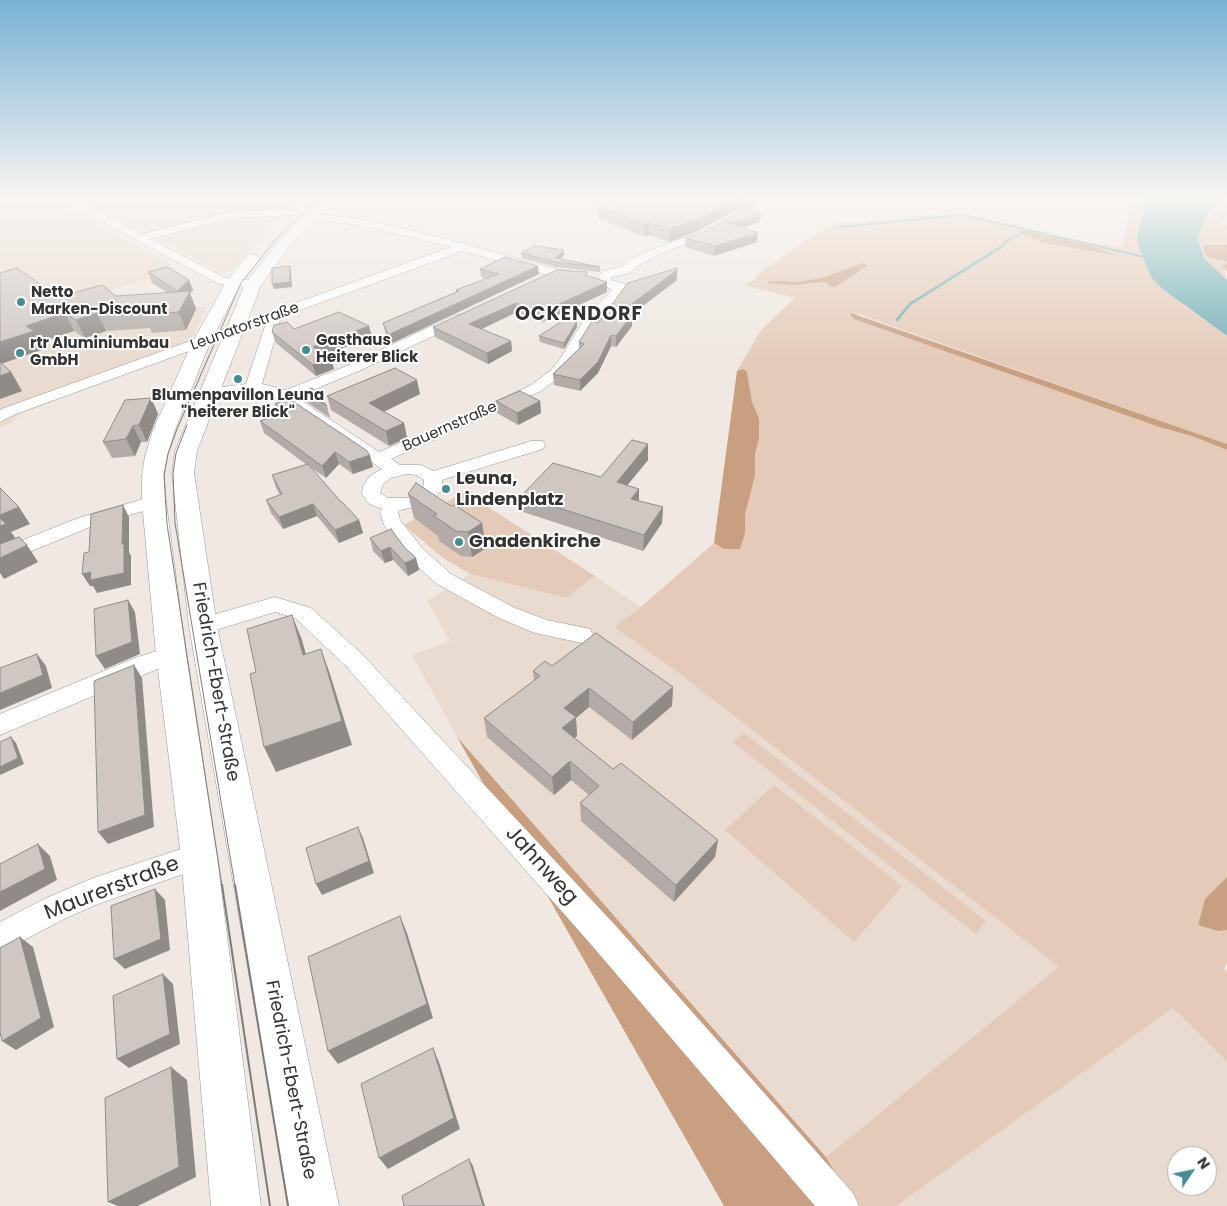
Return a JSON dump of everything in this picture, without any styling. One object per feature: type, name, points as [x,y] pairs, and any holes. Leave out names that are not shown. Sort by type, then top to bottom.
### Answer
[{"type":"main road","name":"Friedrich-Ebert-Straße","points":[[236,1206],[199,856],[171,654],[154,502],[153,476],[156,456],[164,430],[201,343],[234,282],[256,253]]},
{"type":"main road","name":"Friedrich-Ebert-Straße","points":[[276,253],[253,284],[186,451],[183,473],[203,626],[314,1206]]},
{"type":"street","points":[[170,253],[223,280],[253,284]]},
{"type":"street","name":"Leunatorstraße","points":[[0,417],[201,343],[236,328],[275,316],[445,253]]},
{"type":"street","points":[[484,253],[555,273],[604,278],[607,274],[626,270],[633,263],[655,253]]},
{"type":"street","points":[[538,281],[555,273]]},
{"type":"street","name":"Bauernstraße","points":[[379,458],[536,388],[556,372],[566,361],[588,324],[621,287],[612,286],[605,282],[604,278]]},
{"type":"street","points":[[285,396],[354,368],[469,314]]},
{"type":"street","points":[[252,388],[275,316]]},
{"type":"street","points":[[211,392],[252,388],[272,389],[395,470]]},
{"type":"street","points":[[432,477],[537,445]]},
{"type":"street","points":[[414,469],[428,473],[432,477],[434,482],[433,489],[429,494],[413,503],[394,505],[376,500],[371,494],[372,486],[376,480],[395,470],[414,469]]},
{"type":"street","points":[[0,557],[80,524],[154,502]]},
{"type":"street","points":[[394,505],[390,512],[394,525],[415,553],[444,579],[507,613],[542,627],[582,635]]},
{"type":"street","name":"Jahnweg","points":[[203,626],[275,604],[303,613],[353,659],[605,937],[840,1206]]},
{"type":"street","points":[[0,725],[142,664],[171,654]]},
{"type":"street","name":"Maurerstraße","points":[[0,938],[54,909],[93,892],[199,856]]},
{"type":"shaded area","points":[[0,253],[150,253],[179,269],[109,291],[135,312],[207,307],[186,352],[22,413],[10,423],[0,427]]},
{"type":"shaded area","points":[[185,253],[247,253],[231,271],[224,273]]},
{"type":"shaded area","points":[[788,253],[1141,253],[1151,277],[1189,309],[1227,336],[1227,444],[858,314],[854,319],[1159,427],[1192,436],[1227,450],[1227,877],[1205,899],[1198,925],[1218,931],[1227,930],[1227,963],[1224,969],[1227,973],[1227,1062],[1173,1008],[896,1206],[854,1206],[826,1157],[1059,967],[672,668],[614,627],[641,607],[714,543],[724,549],[745,533],[745,514],[755,476],[755,454],[759,439],[759,418],[752,402],[747,372],[743,369],[737,371],[761,330],[795,298],[744,285],[756,279],[756,275]],"holes":[[[863,263],[855,273],[835,287],[826,282],[812,284],[776,284],[767,282],[796,282],[821,278]]]},
{"type":"shaded area","points":[[1203,253],[1213,253],[1227,263],[1225,271],[1227,280],[1204,257]]},
{"type":"shaded area","points":[[1205,253],[1227,253],[1227,262],[1207,257]]},
{"type":"shaded area","points":[[1227,262],[1227,272],[1223,266]]},
{"type":"shaded area","points":[[863,263],[867,266],[835,287],[825,282],[794,285],[767,283],[771,281],[796,282],[821,278]]},
{"type":"shaded area","points":[[851,313],[1227,444],[1227,450],[1192,436],[1159,427],[854,319],[850,315]]},
{"type":"shaded area","points":[[743,369],[747,372],[752,402],[759,418],[759,439],[755,454],[755,476],[745,514],[745,533],[740,549],[724,549],[714,543],[737,371]]},
{"type":"shaded area","points":[[465,492],[595,576],[566,598],[470,574],[443,558],[404,525]]},
{"type":"shaded area","points":[[470,574],[566,598],[595,576],[641,607],[614,627],[672,668],[1060,968],[826,1157],[457,737],[412,655],[450,641],[427,601]]},
{"type":"shaded area","points":[[744,733],[986,921],[976,934],[733,742]]},
{"type":"shaded area","points":[[457,737],[826,1157],[854,1206],[724,1206]]},
{"type":"shaded area","points":[[774,785],[902,886],[854,942],[725,830]]},
{"type":"shaded area","points":[[1227,877],[1227,930],[1218,931],[1198,925],[1205,899]]},
{"type":"shaded area","points":[[1173,1008],[1227,1062],[1227,1206],[896,1206]]},
{"type":"water","points":[[1141,253],[1203,253],[1204,258],[1227,280],[1227,336],[1164,290],[1151,277]]},
{"type":"building","points":[[522,253],[561,253],[556,258],[600,267],[556,262]]},
{"type":"building","points":[[505,257],[538,266],[388,335],[383,323],[459,291],[456,290],[498,274],[480,269]]},
{"type":"building","points":[[290,266],[290,282],[272,284],[272,268]]},
{"type":"building","points":[[167,267],[189,280],[177,291],[148,272]]},
{"type":"building","points":[[17,268],[58,297],[102,285],[116,296],[190,291],[179,312],[145,315],[148,310],[97,313],[76,320],[65,313],[26,326],[34,331],[0,342],[0,273]]},
{"type":"building","points":[[677,268],[677,270],[620,313],[632,315],[616,336],[611,335],[598,362],[580,380],[553,374],[584,344],[579,342],[592,321],[598,323],[628,283]]},
{"type":"building","points":[[557,270],[588,272],[585,275],[607,282],[542,312],[516,303],[469,324],[511,341],[487,353],[433,327]]},
{"type":"building","points":[[339,312],[369,326],[313,347],[331,357],[313,365],[272,332],[274,325],[287,322],[294,329]]},
{"type":"building","points":[[567,318],[577,321],[564,343],[539,336]]},
{"type":"building","points":[[0,362],[11,372],[0,376]]},
{"type":"building","points":[[395,368],[417,380],[369,403],[404,423],[386,431],[327,396]]},
{"type":"building","points":[[312,388],[327,406],[305,391]]},
{"type":"building","points":[[520,391],[540,401],[517,413],[496,401]]},
{"type":"building","points":[[151,398],[139,425],[133,426],[126,439],[103,442],[125,400]]},
{"type":"building","points":[[288,398],[366,450],[370,455],[349,462],[335,452],[322,466],[260,421],[269,418],[263,413],[279,407],[275,404]]},
{"type":"building","points":[[632,440],[648,444],[617,482],[639,489],[631,499],[663,507],[644,535],[521,496],[553,463],[601,477]]},
{"type":"building","points":[[308,464],[359,520],[335,530],[313,504],[279,517],[266,500],[282,494],[272,475]]},
{"type":"building","points":[[416,483],[451,506],[455,505],[482,523],[468,532],[456,531],[434,516],[437,514],[408,494]]},
{"type":"building","points":[[0,488],[19,507],[0,515]]},
{"type":"building","points":[[123,505],[122,544],[124,544],[124,573],[90,580],[91,572],[82,574],[84,553],[89,552],[91,514]]},
{"type":"building","points":[[0,518],[6,524],[0,526]]},
{"type":"building","points":[[391,529],[404,547],[416,558],[405,563],[390,547],[381,551],[370,538]]},
{"type":"building","points":[[19,537],[27,545],[0,558],[0,544]]},
{"type":"building","points":[[128,600],[132,642],[96,656],[94,609]]},
{"type":"building","points":[[292,615],[303,655],[321,649],[342,721],[264,747],[250,674],[256,672],[247,629]]},
{"type":"building","points":[[596,633],[673,687],[633,722],[589,688],[564,708],[576,717],[562,728],[613,769],[621,763],[718,840],[676,885],[580,803],[599,786],[570,761],[552,777],[484,718],[540,676],[533,671],[545,661],[552,666]]},
{"type":"building","points":[[37,654],[43,675],[0,693],[0,668]]},
{"type":"building","points":[[134,665],[145,815],[98,832],[94,681]]},
{"type":"building","points":[[11,737],[18,758],[0,767],[0,742]]},
{"type":"building","points":[[358,827],[369,861],[316,884],[306,848]]},
{"type":"building","points":[[38,844],[45,869],[0,892],[0,864]]},
{"type":"building","points":[[155,889],[161,939],[114,959],[111,906]]},
{"type":"building","points":[[400,916],[427,1004],[328,1051],[308,957]]},
{"type":"building","points":[[20,937],[41,1018],[2,1041],[0,1032],[0,948]]},
{"type":"building","points":[[163,974],[170,1034],[117,1059],[113,996]]},
{"type":"building","points":[[433,1048],[454,1118],[379,1158],[361,1084]]},
{"type":"building","points":[[171,1067],[179,1167],[108,1202],[105,1098]]},
{"type":"building","points":[[469,1159],[483,1206],[404,1206],[402,1196]]},
{"type":"waterway","points":[[897,320],[910,304],[991,253]]},
{"type":"waterway","points":[[1128,253],[1149,258]]},
{"type":"tram line","points":[[222,886],[167,524],[164,475],[168,454],[177,429],[241,283],[265,253]]},
{"type":"tram line","points":[[187,425],[176,453],[173,474],[175,523],[235,886]]},
{"type":"tram line","points":[[222,885],[270,1206]]},
{"type":"tram line","points":[[235,885],[288,1206]]},
{"type":"place","name":"Netto Marken-Discount","points":[[21,302]]},
{"type":"place","name":"Gasthaus Heiterer Blick","points":[[306,350]]},
{"type":"place","name":"rtr Aluminiumbau GmbH","points":[[20,353]]},
{"type":"place","name":"Blumenpavillon Leuna \"heiterer Blick\"","points":[[238,379]]},
{"type":"place","name":"Leuna, Lindenplatz","points":[[446,489]]},
{"type":"place","name":"Gnadenkirche","points":[[459,542]]},
{"type":"district","name":"OCKENDORF","points":[[579,315]]}]
